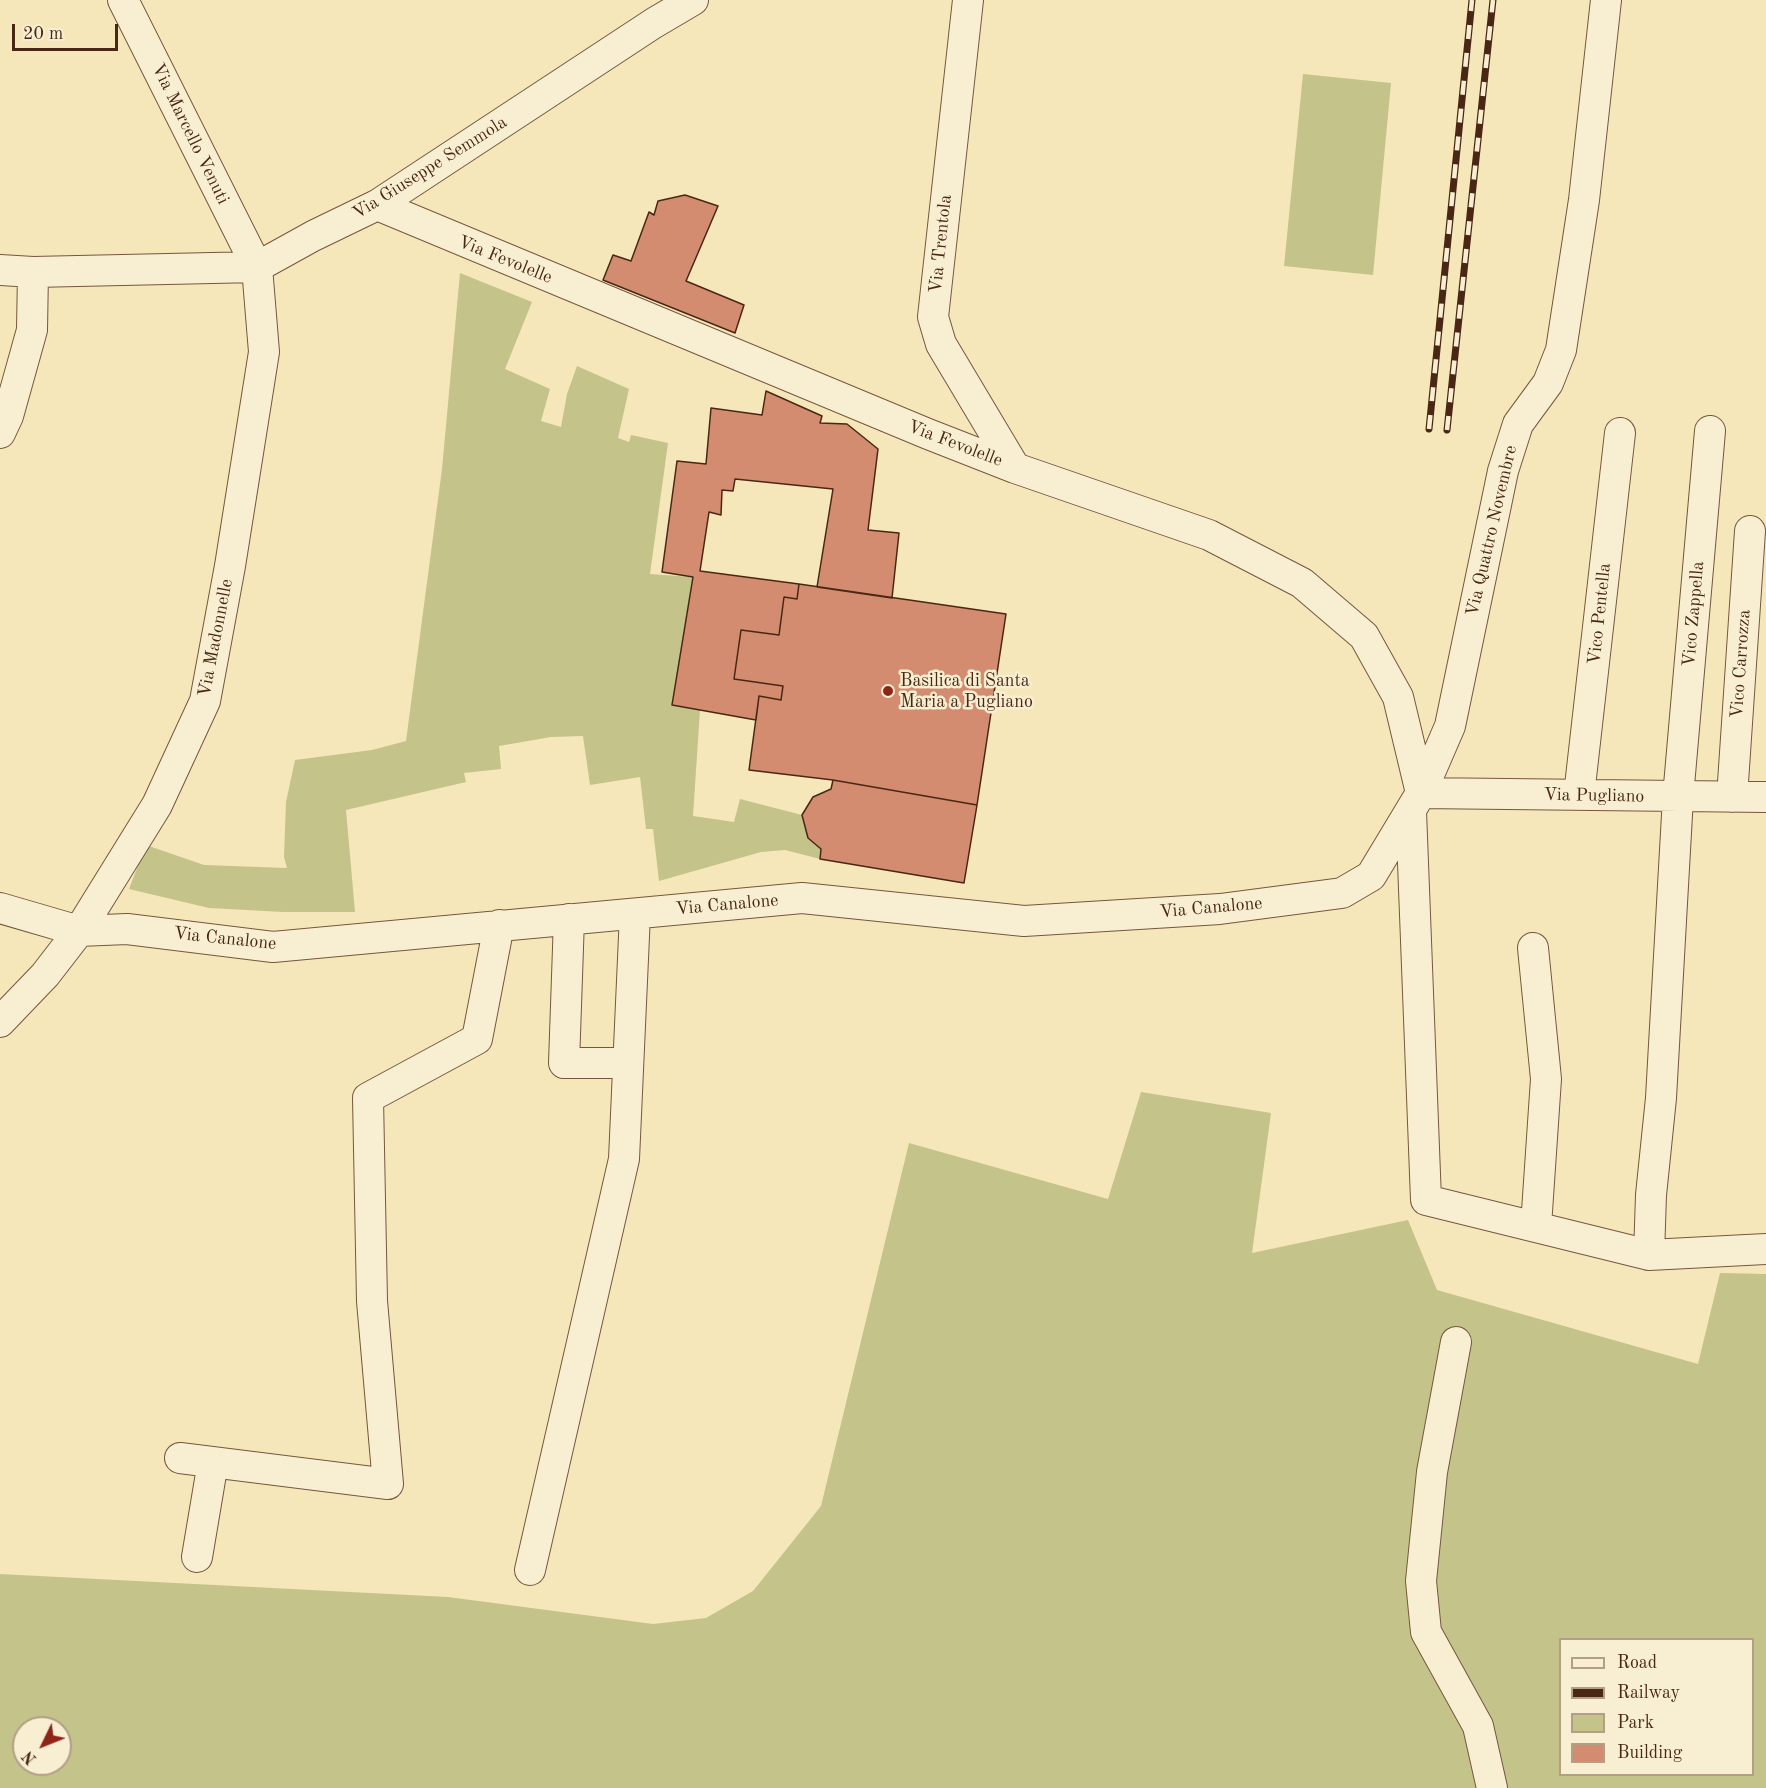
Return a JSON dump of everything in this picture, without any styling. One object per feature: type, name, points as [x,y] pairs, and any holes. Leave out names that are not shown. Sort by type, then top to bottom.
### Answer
[{"type":"street","name":"Via Marcello Venuti","points":[[123,0],[257,267]]},
{"type":"street","name":"Via Giuseppe Semmola","points":[[0,270],[33,272],[257,267],[313,236],[377,205],[654,23],[693,0]]},
{"type":"street","name":"Via Trentola","points":[[968,0],[933,317],[941,344],[1015,468]]},
{"type":"street","name":"Via Quattro Novembre","points":[[1371,876],[1416,802],[1450,726],[1503,471],[1518,424],[1548,383],[1561,350],[1584,200],[1606,0]]},
{"type":"street","name":"Via Fevolelle","points":[[377,205],[906,425],[1015,468],[1209,535],[1302,582],[1364,636],[1398,697],[1416,802]]},
{"type":"street","name":"Via Madonnelle","points":[[0,1022],[45,975],[80,931],[157,805],[205,701],[230,566],[264,352],[257,267]]},
{"type":"street","points":[[0,434],[8,416],[32,330],[33,272]]},
{"type":"street","name":"Vico Zappella","points":[[1649,1255],[1651,1195],[1661,1098],[1678,796],[1710,431]]},
{"type":"street","name":"Vico Pentella","points":[[1579,795],[1620,433]]},
{"type":"street","name":"Vico Carrozza","points":[[1732,797],[1750,531]]},
{"type":"street","name":"Via Pugliano","points":[[1416,802],[1579,795],[1766,797]]},
{"type":"street","points":[[1416,802],[1426,1200],[1649,1255],[1766,1249]]},
{"type":"street","name":"Via Canalone","points":[[0,908],[80,931],[127,928],[273,946],[802,898],[1024,921],[1231,907],[1342,893],[1371,876]]},
{"type":"street","points":[[530,1570],[624,1158],[635,914]]},
{"type":"street","points":[[569,919],[564,1063],[628,1063]]},
{"type":"street","points":[[180,1458],[388,1484],[372,1301],[368,1098],[477,1039],[499,925]]},
{"type":"street","points":[[1533,948],[1546,1079],[1536,1226]]},
{"type":"street","points":[[1455,1342],[1432,1472],[1421,1581],[1426,1632],[1478,1726],[1492,1788]]},
{"type":"street","points":[[197,1557],[213,1462]]},
{"type":"green space","points":[[1303,74],[1391,83],[1373,275],[1284,266]]},
{"type":"green space","points":[[460,273],[532,302],[505,369],[550,389],[541,421],[561,427],[567,394],[577,366],[629,389],[618,438],[629,442],[631,435],[668,443],[650,574],[693,577],[672,704],[700,710],[693,816],[734,822],[740,799],[802,815],[808,838],[821,849],[820,859],[785,850],[761,852],[659,881],[653,829],[646,829],[640,777],[590,785],[583,736],[551,737],[499,746],[501,769],[464,773],[466,782],[346,810],[355,912],[283,912],[209,908],[129,889],[146,845],[204,865],[287,868],[284,857],[286,802],[295,760],[372,750],[406,741],[442,469]]},
{"type":"green space","points":[[1141,1092],[1271,1113],[1252,1253],[1408,1220],[1437,1290],[1698,1364],[1720,1273],[1766,1274],[1766,1788],[0,1788],[0,1574],[448,1597],[653,1624],[706,1618],[753,1591],[821,1506],[909,1143],[1108,1199]]},
{"type":"building","points":[[685,195],[718,206],[686,281],[744,305],[735,333],[603,280],[613,255],[631,261],[649,212],[654,215],[658,201]]},
{"type":"building","points":[[766,391],[822,416],[820,423],[847,424],[878,449],[868,530],[899,533],[892,598],[817,587],[833,489],[735,479],[733,491],[722,490],[721,515],[709,512],[700,571],[799,584],[797,599],[784,597],[779,635],[741,630],[734,679],[783,686],[781,700],[759,696],[756,720],[672,705],[693,577],[662,572],[677,461],[706,464],[711,408],[762,415]]},
{"type":"building","name":"Basilica di Santa Maria a Pugliano","points":[[799,584],[1006,614],[977,805],[833,780],[749,770],[759,696],[781,700],[783,686],[734,679],[741,630],[779,635],[784,597],[797,599]]},
{"type":"building","points":[[833,780],[977,805],[964,883],[820,859],[821,849],[808,838],[802,815],[813,797],[831,789]]},
{"type":"railway","points":[[1429,429],[1472,0]]},
{"type":"railway","points":[[1447,430],[1493,0]]},
{"type":"place","name":"Basilica di Santa Maria a Pugliano","points":[[888,691]]}]
